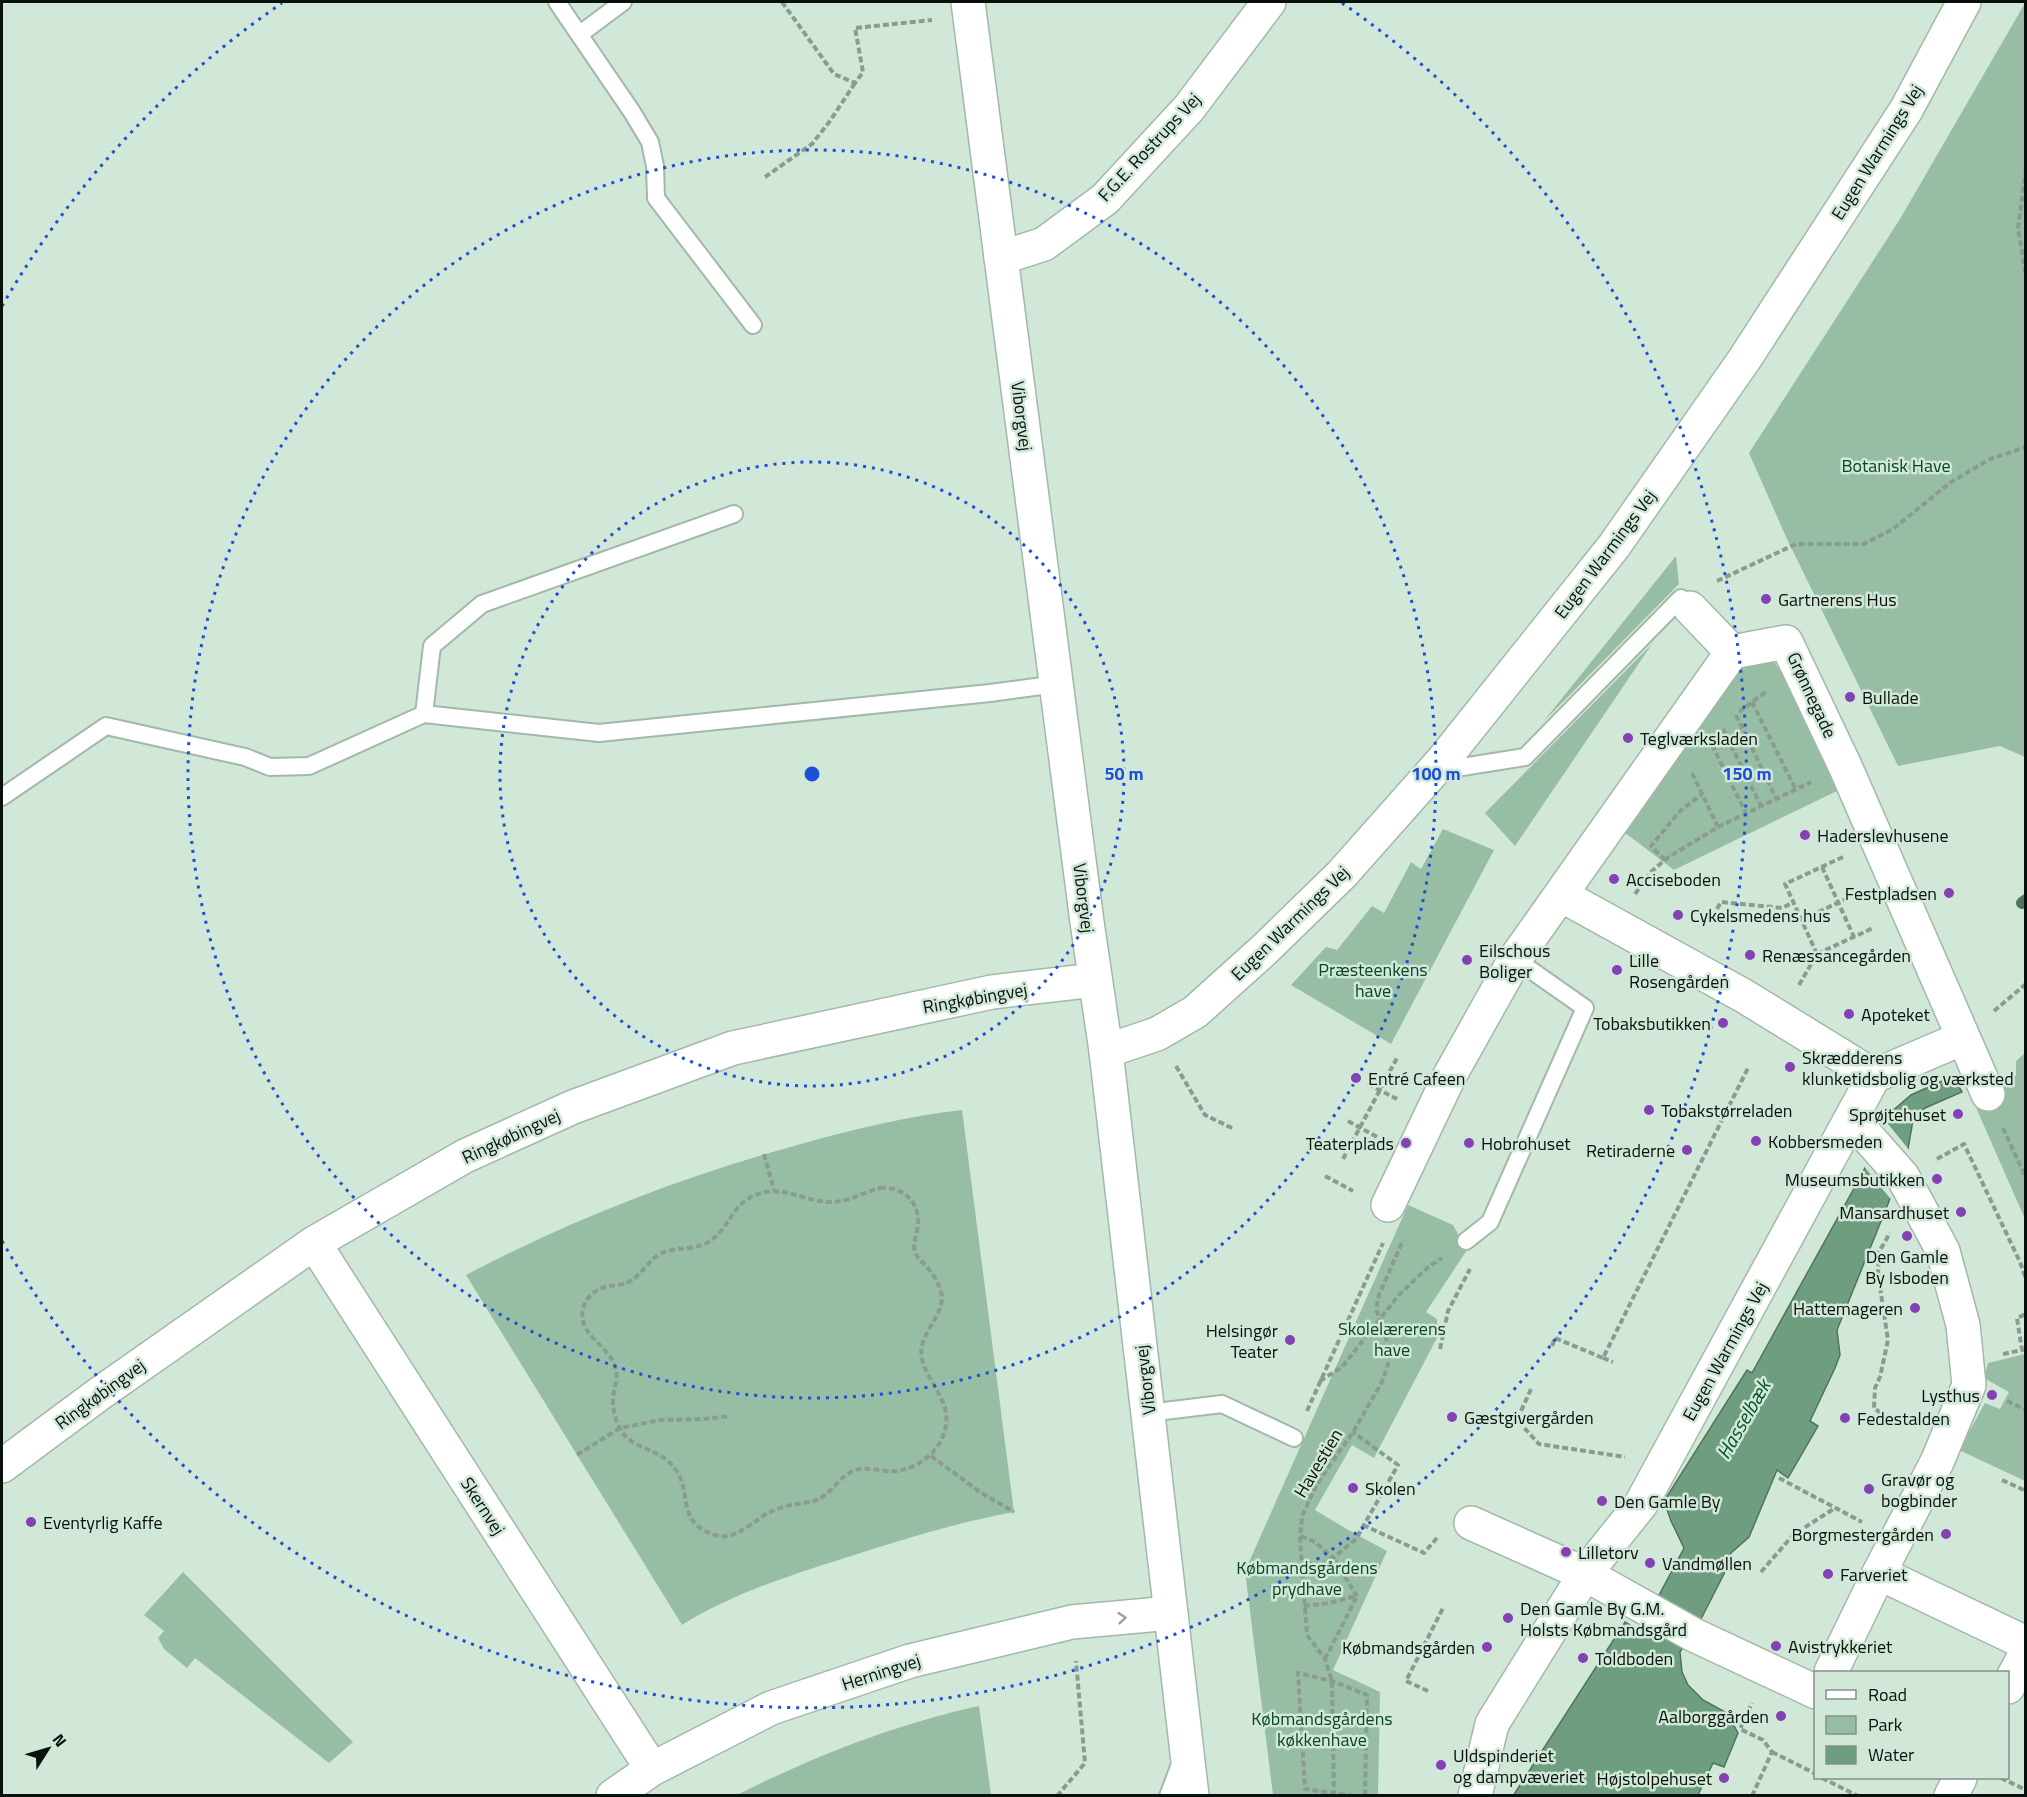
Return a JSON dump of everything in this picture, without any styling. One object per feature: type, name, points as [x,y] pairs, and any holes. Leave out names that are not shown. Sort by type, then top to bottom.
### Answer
[{"type":"street","name":"F.G.E. Rostrups Vej","points":[[1001,258],[1044,244],[1105,199],[1189,108],[1269,2]]},
{"type":"street","name":"Eugen Warmings Vej","points":[[1106,1051],[1157,1034],[1195,1012],[1342,874],[1444,759],[1614,546],[1744,360],[1906,110],[1965,2]]},
{"type":"street","name":"Viborgvej","points":[[969,9],[1106,1051],[1192,1796]]},
{"type":"street","points":[[1388,1205],[1449,1077],[1515,959],[1732,651],[1685,603]]},
{"type":"street","name":"Grønnegade","points":[[1732,651],[1786,642],[1845,766]]},
{"type":"street","points":[[1845,766],[1988,1094]]},
{"type":"street","points":[[1560,895],[1744,996],[1874,1076],[1963,1038]]},
{"type":"street","name":"Ringkøbingvej","points":[[2,1466],[99,1394],[314,1243],[465,1156],[573,1107],[733,1048],[992,992],[1095,980]]},
{"type":"street","name":"Eugen Warmings Vej","points":[[1475,1796],[1492,1724],[1585,1574],[1641,1504],[1874,1076]]},
{"type":"street","points":[[1831,1671],[1937,1462],[1969,1385],[1963,1325],[1943,1251],[1903,1176],[1851,1118]]},
{"type":"street","name":"Skernvej","points":[[314,1243],[652,1769]]},
{"type":"street","points":[[1471,1523],[1585,1574],[1694,1635],[1814,1692]]},
{"type":"street","points":[[1879,1573],[2025,1644]]},
{"type":"street","name":"Herningvej","points":[[613,1796],[652,1769],[771,1708],[910,1661],[1072,1622],[1171,1613]]},
{"type":"street","points":[[2009,1683],[2025,1653]]},
{"type":"street","points":[[1951,1796],[1959,1779]]},
{"type":"lane","points":[[557,2],[650,142],[656,166],[656,198],[753,325]]},
{"type":"lane","points":[[580,34],[624,2]]},
{"type":"lane","points":[[424,714],[432,646],[483,604],[734,514]]},
{"type":"lane","points":[[1444,759],[1455,768],[1525,756],[1685,603]]},
{"type":"lane","points":[[2,797],[106,726],[245,757],[270,767],[309,766],[424,714],[600,733],[990,693],[1057,684]]},
{"type":"lane","points":[[1466,1241],[1490,1222],[1585,1008],[1515,959]]},
{"type":"lane","points":[[1148,1413],[1222,1404],[1294,1438]]},
{"type":"lane","points":[[1168,1796],[1186,1747]]},
{"type":"path","points":[[782,2],[834,74],[855,83]]},
{"type":"path","points":[[765,177],[812,144],[863,72],[855,28],[969,9]]},
{"type":"path","points":[[2025,169],[2018,229],[2025,275]]},
{"type":"path","points":[[1685,603],[1796,544],[1864,544],[1893,529],[1951,482],[1990,459],[2025,447]]},
{"type":"path","points":[[1729,720],[1798,667]]},
{"type":"path","points":[[1752,702],[1796,790]]},
{"type":"path","points":[[1736,714],[1776,798]]},
{"type":"path","points":[[1714,731],[1722,725],[1761,806]]},
{"type":"path","points":[[1707,736],[1746,813]]},
{"type":"path","points":[[1688,764],[1718,827]]},
{"type":"path","points":[[1702,794],[1680,811],[1651,846],[1665,860],[1718,827],[1845,766]]},
{"type":"path","points":[[1847,856],[1785,884],[1817,954],[1879,925]]},
{"type":"path","points":[[1822,867],[1854,937]]},
{"type":"path","points":[[1802,920],[1863,891]]},
{"type":"path","points":[[1717,909],[1721,902],[1782,908],[1794,902]]},
{"type":"path","points":[[1157,1034],[1205,1115],[1234,1129]]},
{"type":"path","points":[[1343,1159],[1397,1058]]},
{"type":"path","points":[[1603,1358],[1748,1068]]},
{"type":"path","points":[[1988,1094],[2025,1178]]},
{"type":"path","points":[[1903,1176],[1964,1144],[2020,1262],[2025,1279]]},
{"type":"path","points":[[764,1154],[774,1190]]},
{"type":"path","points":[[894,1188],[903,1193],[914,1205],[918,1220],[914,1240],[915,1251],[917,1257],[929,1269],[942,1297],[940,1307],[922,1347],[922,1358],[946,1410],[942,1436],[931,1456],[913,1467],[897,1471],[887,1472],[865,1468],[855,1470],[818,1500],[773,1510],[730,1536],[718,1537],[703,1530],[689,1516],[682,1480],[668,1461],[660,1454],[630,1441],[620,1428],[613,1406],[616,1367],[605,1350],[586,1331],[582,1316],[587,1299],[601,1288],[629,1282],[651,1259],[659,1254],[669,1250],[698,1246],[712,1240],[744,1202],[752,1196],[774,1190],[788,1191],[827,1202],[845,1200],[871,1190],[894,1188]]},
{"type":"path","points":[[1881,1413],[1874,1408],[1875,1388],[1880,1377],[1887,1340],[1878,1274],[1879,1252],[1894,1225],[1920,1207]]},
{"type":"path","name":"Havestien","points":[[1334,1794],[1332,1681],[1325,1659],[1307,1635],[1301,1536],[1302,1516],[1317,1484],[1353,1432],[1382,1382],[1388,1365],[1389,1347],[1376,1309],[1379,1295],[1406,1234]]},
{"type":"path","points":[[1320,1381],[1342,1367],[1379,1318],[1427,1268],[1466,1241],[1477,1251],[1472,1266],[1448,1311],[1440,1349]]},
{"type":"path","points":[[1294,1438],[1384,1242]]},
{"type":"path","points":[[1551,1346],[1555,1338],[1613,1362]]},
{"type":"path","points":[[1532,1389],[1517,1420],[1539,1444],[1635,1459],[1659,1470]]},
{"type":"path","points":[[2007,1401],[2025,1410]]},
{"type":"path","points":[[577,1455],[620,1428],[660,1420],[731,1416]]},
{"type":"path","points":[[1304,1574],[1333,1558],[1356,1539],[1398,1465],[1353,1432]]},
{"type":"path","points":[[931,1456],[980,1492],[1014,1512]]},
{"type":"path","points":[[1779,1478],[1897,1540]]},
{"type":"path","points":[[2002,1480],[2025,1491]]},
{"type":"path","points":[[1761,1572],[1793,1535],[1835,1508]]},
{"type":"path","points":[[1363,1525],[1424,1553]]},
{"type":"path","points":[[1301,1536],[1316,1542],[1333,1558],[1357,1596]]},
{"type":"path","points":[[1304,1606],[1357,1596]]},
{"type":"path","points":[[1325,1659],[1357,1596]]},
{"type":"path","points":[[1428,1691],[1406,1681],[1443,1608]]},
{"type":"path","points":[[1057,1796],[1085,1763],[1072,1622]]},
{"type":"path","points":[[1354,1796],[1305,1789],[1298,1673],[1332,1681],[1367,1695],[1365,1796]]},
{"type":"path","points":[[1755,1696],[1740,1729],[1764,1740],[1772,1752],[1814,1773]]},
{"type":"path","points":[[1302,1735],[1365,1747]]},
{"type":"path","points":[[1752,1796],[1772,1752]]},
{"type":"path","points":[[1824,1779],[1858,1796]]},
{"type":"path","points":[[2003,1779],[2025,1790]]},
{"type":"green space","name":"Botanisk Have","points":[[2025,3],[2025,757],[2000,746],[1898,766],[1787,539],[1749,453],[1900,219]]},
{"type":"green space","points":[[1676,556],[1679,584],[1543,722]]},
{"type":"green space","points":[[1652,644],[1515,846],[1485,813]]},
{"type":"green space","points":[[1769,653],[1799,701],[1839,790],[1674,870],[1624,832],[1734,670]]},
{"type":"green space","name":"Præsteenkens have","points":[[1443,829],[1494,850],[1391,1044],[1291,985],[1326,947],[1337,950],[1372,906],[1384,913],[1411,862],[1421,869]]},
{"type":"green space","points":[[2025,1053],[2025,1219],[1974,1103],[2000,1089],[2016,1075],[2016,1061]]},
{"type":"green space","points":[[962,1110],[1014,1512],[932,1531],[808,1570],[722,1603],[682,1625],[466,1275],[547,1235],[672,1184],[758,1156],[861,1128],[901,1119]]},
{"type":"green space","points":[[1408,1205],[1453,1225],[1467,1250],[1426,1312],[1437,1319],[1438,1336],[1374,1458],[1352,1445],[1315,1510],[1387,1551],[1333,1670],[1380,1692],[1378,1795],[1273,1795],[1245,1571]]},
{"type":"green space","points":[[2025,1354],[2025,1481],[1959,1450],[1985,1403],[2000,1409],[2009,1392],[1984,1378],[1988,1363]]},
{"type":"green space","points":[[183,1572],[353,1742],[329,1763],[195,1658],[187,1668],[164,1649],[158,1638],[164,1631],[144,1615]]},
{"type":"green space","points":[[979,1706],[991,1795],[737,1795],[855,1743],[917,1722]]},
{"type":"water","points":[[1953,1076],[1962,1092],[1925,1108],[1913,1120],[1908,1149],[1837,1330],[1840,1355],[1810,1421],[1818,1426],[1788,1478],[1777,1470],[1749,1537],[1731,1553],[1724,1574],[1701,1619],[1680,1652],[1682,1672],[1688,1685],[1703,1700],[1727,1713],[1738,1733],[1724,1767],[1713,1763],[1698,1795],[1513,1796],[1625,1622],[1640,1631],[1684,1548],[1664,1501],[1747,1370],[1752,1373],[1863,1172],[1890,1113],[1911,1095]]},
{"type":"pier","points":[[1884,1119],[1910,1151],[1893,1202],[1863,1165]]},
{"type":"waterway","name":"Hasselbæk","points":[[2022,903],[2026,900]]},
{"type":"place","name":"Gartnerens Hus","points":[[1766,599]]},
{"type":"place","name":"Bullade","points":[[1850,697]]},
{"type":"place","name":"Teglværksladen","points":[[1628,738]]},
{"type":"place","name":"Haderslevhusene","points":[[1805,835]]},
{"type":"place","name":"Acciseboden","points":[[1614,879]]},
{"type":"place","name":"Festpladsen","points":[[1949,893]]},
{"type":"place","name":"Cykelsmedens hus","points":[[1678,915]]},
{"type":"place","name":"Renæssancegården","points":[[1750,955]]},
{"type":"place","name":"Eilschous Boliger","points":[[1467,960]]},
{"type":"place","name":"Lille Rosengården","points":[[1617,970]]},
{"type":"place","name":"Apoteket","points":[[1849,1014]]},
{"type":"place","name":"Tobaksbutikken","points":[[1723,1023]]},
{"type":"place","name":"Skrædderens klunketidsbolig og værksted","points":[[1790,1067]]},
{"type":"place","name":"Entré Cafeen","points":[[1356,1078]]},
{"type":"place","name":"Tobakstørreladen","points":[[1649,1110]]},
{"type":"place","name":"Sprøjtehuset","points":[[1958,1114]]},
{"type":"place","name":"Kobbersmeden","points":[[1756,1141]]},
{"type":"place","name":"Teaterplads","points":[[1406,1143]]},
{"type":"place","name":"Hobrohuset","points":[[1469,1143]]},
{"type":"place","name":"Retiraderne","points":[[1687,1150]]},
{"type":"place","name":"Museumsbutikken","points":[[1937,1179]]},
{"type":"place","name":"Mansardhuset","points":[[1961,1212]]},
{"type":"place","name":"Den Gamle By Isboden","points":[[1907,1236]]},
{"type":"place","name":"Hattemageren","points":[[1915,1308]]},
{"type":"place","name":"Helsingør Teater","points":[[1290,1340]]},
{"type":"place","name":"Lysthus","points":[[1992,1395]]},
{"type":"place","name":"Gæstgivergården","points":[[1452,1417]]},
{"type":"place","name":"Fedestalden","points":[[1845,1418]]},
{"type":"place","name":"Skolen","points":[[1353,1488]]},
{"type":"place","name":"Gravør og bogbinder","points":[[1869,1489]]},
{"type":"place","name":"Den Gamle By","points":[[1602,1501]]},
{"type":"place","name":"Eventyrlig Kaffe","points":[[31,1522]]},
{"type":"place","name":"Borgmestergården","points":[[1946,1534]]},
{"type":"place","name":"Lilletorv","points":[[1566,1552]]},
{"type":"place","name":"Vandmøllen","points":[[1650,1563]]},
{"type":"place","name":"Farveriet","points":[[1828,1574]]},
{"type":"place","name":"Den Gamle By G.M. Holsts Købmandsgård","points":[[1508,1618]]},
{"type":"place","name":"Avistrykkeriet","points":[[1776,1646]]},
{"type":"place","name":"Købmandsgården","points":[[1487,1647]]},
{"type":"place","name":"Toldboden","points":[[1583,1658]]},
{"type":"place","name":"Aalborggården","points":[[1781,1716]]},
{"type":"place","name":"Uldspinderiet og dampvæveriet","points":[[1441,1765]]},
{"type":"place","name":"Højstolpehuset","points":[[1724,1778]]},
{"type":"park label","name":"Skolelærerens have","points":[[1392,1338]]},
{"type":"park label","name":"Købmandsgårdens prydhave","points":[[1307,1577]]},
{"type":"park label","name":"Købmandsgårdens køkkenhave","points":[[1322,1728]]}]
